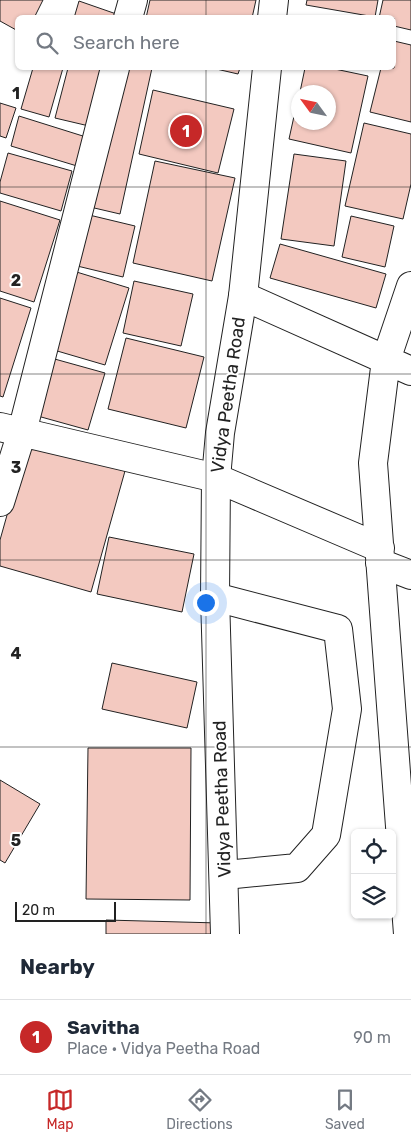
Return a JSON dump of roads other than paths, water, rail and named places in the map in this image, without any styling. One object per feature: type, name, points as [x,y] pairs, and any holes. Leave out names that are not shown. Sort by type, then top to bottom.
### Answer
[{"type":"street","points":[[129,15],[133,0]]},
{"type":"street","points":[[272,15],[274,0]]},
{"type":"street","points":[[0,502],[11,430],[114,70]]},
{"type":"street","name":"Vidya Peetha Road","points":[[225,934],[225,875],[215,597],[216,478],[220,433],[243,296],[267,70]]},
{"type":"street","points":[[408,934],[373,463],[386,360],[411,286]]},
{"type":"street","points":[[243,296],[411,371]]},
{"type":"street","points":[[11,430],[216,478],[380,556],[411,575]]},
{"type":"street","points":[[215,597],[338,629],[347,709],[326,835],[297,868],[225,875]]},
{"type":"place","name":"Savitha","points":[[186,131]]}]
